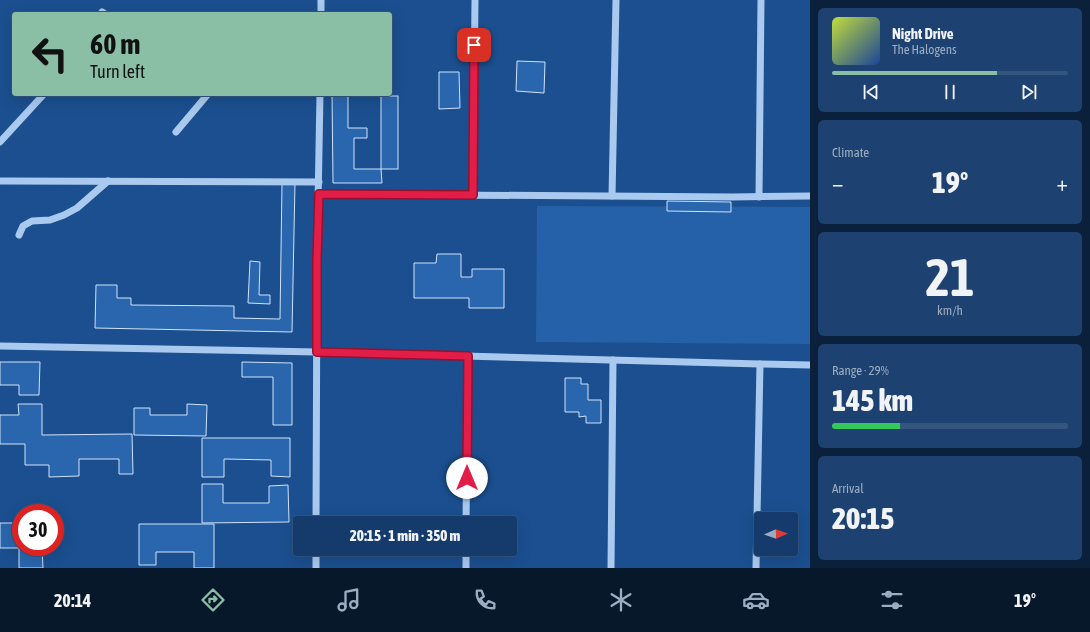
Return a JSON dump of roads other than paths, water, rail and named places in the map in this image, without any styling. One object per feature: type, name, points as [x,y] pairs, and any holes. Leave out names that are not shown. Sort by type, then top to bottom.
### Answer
[{"type":"street","points":[[321,0],[321,12]]},
{"type":"street","points":[[473,195],[475,0]]},
{"type":"street","points":[[612,196],[616,0]]},
{"type":"street","points":[[759,197],[761,0]]},
{"type":"street","points":[[0,142],[42,96]]},
{"type":"street","points":[[176,132],[206,96]]},
{"type":"street","points":[[316,516],[317,260],[320,96]]},
{"type":"street","points":[[18,235],[23,226],[32,221],[50,220],[77,208],[108,181]]},
{"type":"street","points":[[0,182],[319,182]]},
{"type":"street","points":[[319,194],[759,197],[810,196]]},
{"type":"street","points":[[0,346],[810,364]]},
{"type":"street","points":[[466,516],[468,356]]},
{"type":"street","points":[[611,568],[613,360]]},
{"type":"street","points":[[756,568],[760,364]]},
{"type":"street","points":[[316,556],[316,568]]},
{"type":"street","points":[[466,556],[466,568]]}]
